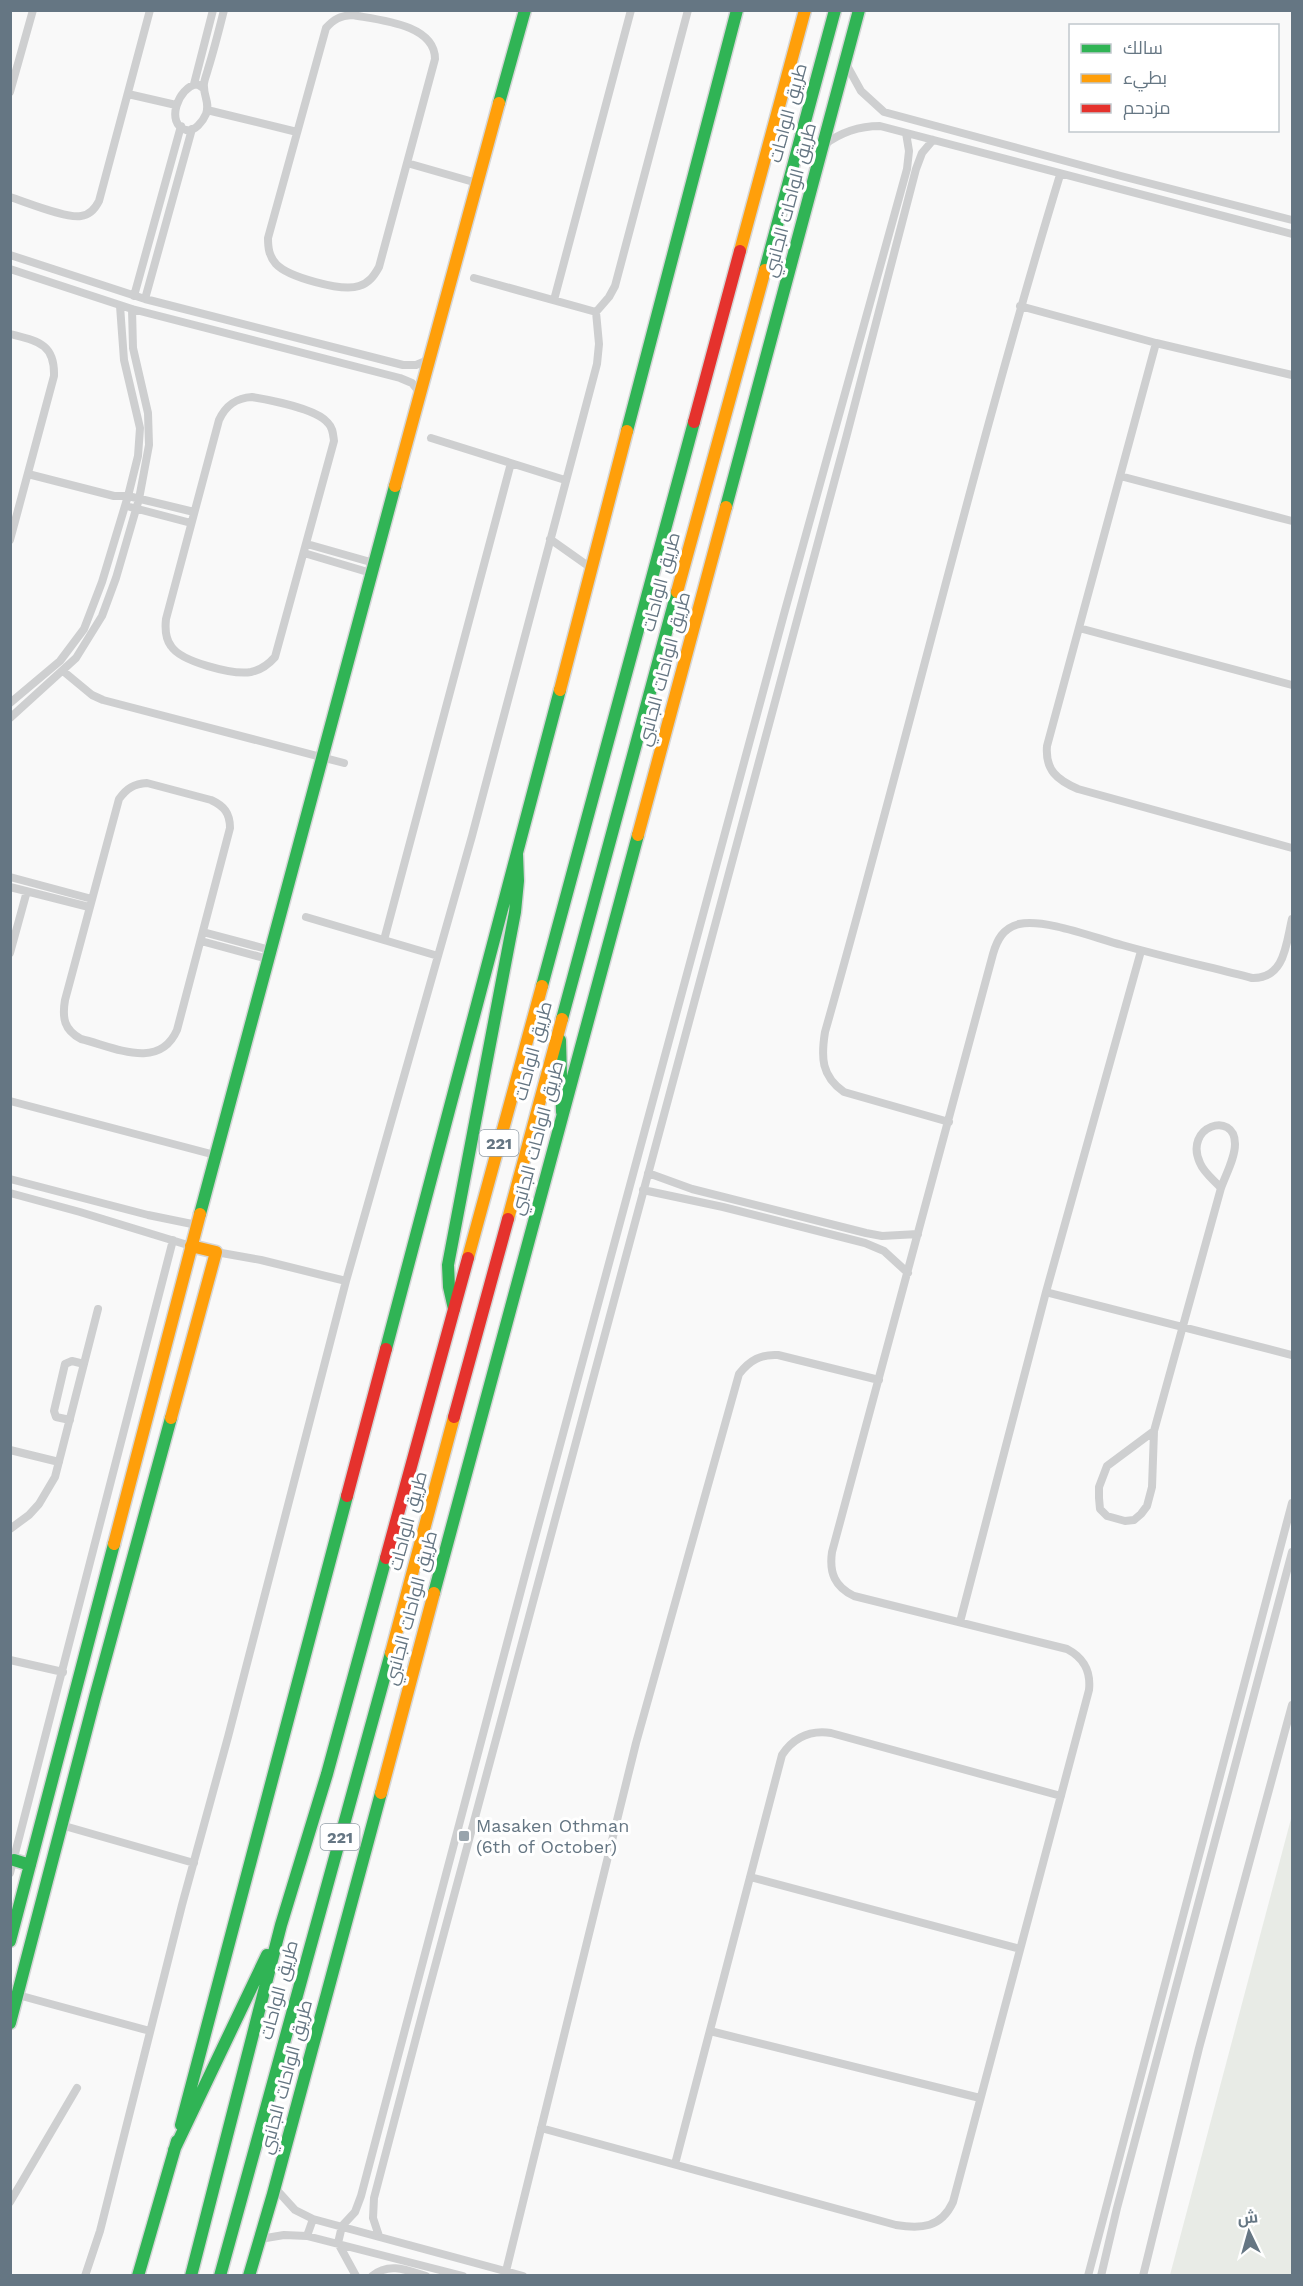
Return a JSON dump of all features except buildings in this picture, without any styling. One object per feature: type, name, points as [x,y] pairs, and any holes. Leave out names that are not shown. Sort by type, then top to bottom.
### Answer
[{"type":"main road","points":[[10,1941],[215,1155],[428,360],[525,10]]},
{"type":"main road","points":[[138,2276],[174,2150],[517,854],[736,10]]},
{"type":"main road","name":"طريق الواحات","points":[[191,2276],[281,1925],[360,1655],[805,10]]},
{"type":"main road","name":"طريق الواحات","points":[[220,2276],[835,10]]},
{"type":"main road","name":"طريق الواحات الجانبي","points":[[249,2276],[275,2188],[859,10]]},
{"type":"main road","points":[[454,1310],[448,1287],[448,1265],[515,912],[518,881],[517,854]]},
{"type":"main road","points":[[559,1024],[562,1112]]},
{"type":"main road","points":[[10,2023],[61,1825],[216,1252],[191,1246]]},
{"type":"main road","points":[[360,1655],[373,1665],[388,1662]]},
{"type":"main road","points":[[14,1860],[30,1865]]},
{"type":"main road","points":[[174,2150],[281,1925]]},
{"type":"street","points":[[10,92],[14,62],[33,10]]},
{"type":"street","points":[[10,197],[75,217],[90,213],[99,201],[150,10]]},
{"type":"street","points":[[192,129],[188,130],[181,126],[177,119],[176,105],[184,90],[194,84],[213,10]]},
{"type":"street","points":[[203,88],[224,10]]},
{"type":"street","points":[[554,300],[631,10]]},
{"type":"street","points":[[85,2276],[100,2231],[346,1281],[472,836],[597,364],[599,344],[596,312],[615,286],[688,10]]},
{"type":"street","points":[[352,15],[403,26],[429,39],[435,49],[434,68],[381,260],[375,275],[368,282],[352,288],[306,279],[280,268],[269,254],[268,238],[297,132],[326,28],[332,21],[342,16],[352,15]]},
{"type":"street","points":[[845,62],[861,91],[884,112],[1293,220]]},
{"type":"street","points":[[145,299],[192,129],[203,120],[207,110],[207,96],[203,88],[194,84]]},
{"type":"street","points":[[128,94],[176,105]]},
{"type":"street","points":[[207,110],[297,132]]},
{"type":"street","points":[[880,126],[884,112]]},
{"type":"street","points":[[134,296],[181,126]]},
{"type":"street","points":[[824,145],[846,131],[880,126],[1060,175],[1293,234]]},
{"type":"street","points":[[356,2276],[338,2243],[342,2226],[355,2212],[362,2196],[529,1560],[866,312],[907,169],[909,151],[906,133]]},
{"type":"street","points":[[379,2236],[373,2218],[374,2198],[421,2019],[798,618],[918,161],[927,145],[933,140]]},
{"type":"street","points":[[982,153],[986,140]]},
{"type":"street","points":[[407,163],[477,183]]},
{"type":"street","points":[[949,1122],[844,1092],[831,1081],[826,1073],[822,1053],[825,1032],[1020,306],[1060,175]]},
{"type":"street","points":[[1119,190],[1121,176]]},
{"type":"street","points":[[10,255],[134,296],[403,365],[416,365],[428,360]]},
{"type":"street","points":[[10,269],[120,306],[400,378],[412,383],[420,393]]},
{"type":"street","points":[[474,279],[596,312]]},
{"type":"street","points":[[89,294],[93,283]]},
{"type":"street","points":[[21,707],[12,698],[60,661],[84,629],[102,582],[138,456],[140,428],[124,360],[120,306]]},
{"type":"street","points":[[1020,306],[1156,343],[1293,375]]},
{"type":"street","points":[[11,716],[63,671],[86,645],[102,616],[116,578],[139,499],[147,461],[149,429],[148,413],[133,348],[132,309]]},
{"type":"street","points":[[180,321],[184,309]]},
{"type":"street","points":[[866,312],[878,315]]},
{"type":"street","points":[[10,334],[35,340],[44,345],[51,353],[54,362],[54,376],[10,540]]},
{"type":"street","points":[[1156,343],[1047,746],[1047,763],[1059,780],[1078,789],[1293,848]]},
{"type":"street","points":[[252,397],[305,410],[322,417],[329,423],[334,441],[276,653],[270,663],[257,670],[241,672],[192,661],[180,656],[171,646],[165,627],[167,609],[191,524],[219,420],[229,405],[236,400],[252,397]]},
{"type":"street","points":[[431,438],[565,480]]},
{"type":"street","points":[[384,940],[511,463]]},
{"type":"street","points":[[28,474],[114,496],[128,496],[194,512]]},
{"type":"street","points":[[1120,476],[1293,521]]},
{"type":"street","points":[[114,496],[125,506],[191,524]]},
{"type":"street","points":[[550,539],[591,568]]},
{"type":"street","points":[[307,544],[373,568]]},
{"type":"street","points":[[304,554],[373,568]]},
{"type":"street","points":[[784,614],[798,618]]},
{"type":"street","points":[[1079,628],[1293,685]]},
{"type":"street","points":[[63,671],[92,695],[103,700],[344,763]]},
{"type":"street","points":[[147,783],[211,800],[220,804],[230,818],[230,828],[202,937],[177,1030],[165,1048],[154,1053],[143,1054],[72,1034],[63,1015],[65,1000],[119,799],[125,790],[136,784],[147,783]]},
{"type":"street","points":[[10,877],[91,903]]},
{"type":"street","points":[[10,887],[91,903]]},
{"type":"street","points":[[10,953],[27,891]]},
{"type":"street","points":[[306,917],[438,956]]},
{"type":"street","points":[[541,2128],[896,2225],[922,2227],[940,2220],[948,2212],[953,2202],[1090,1682],[1087,1668],[1076,1653],[1067,1648],[844,1592],[832,1572],[832,1552],[996,944],[1007,928],[1030,923],[1042,924],[1260,979],[1272,974],[1280,963],[1293,919]]},
{"type":"street","points":[[202,937],[269,954]]},
{"type":"street","points":[[960,1622],[1046,1292],[1142,951]]},
{"type":"street","points":[[10,1101],[215,1155]]},
{"type":"street","points":[[1154,1431],[1107,1466],[1100,1487],[1100,1509],[1115,1520],[1134,1520],[1141,1514],[1147,1506],[1152,1487],[1154,1431],[1221,1188],[1232,1160],[1235,1142],[1230,1130],[1213,1125],[1207,1127],[1200,1137],[1197,1155],[1204,1171],[1221,1188]]},
{"type":"street","points":[[648,1173],[692,1189],[866,1233],[882,1236],[918,1234]]},
{"type":"street","points":[[10,1179],[148,1215],[197,1225]]},
{"type":"street","points":[[643,1190],[733,1209],[865,1243],[884,1251],[908,1274]]},
{"type":"street","points":[[10,1193],[191,1246]]},
{"type":"street","points":[[10,1873],[173,1240]]},
{"type":"street","points":[[216,1252],[261,1260],[346,1281]]},
{"type":"street","points":[[1046,1292],[1293,1355]]},
{"type":"street","points":[[10,1529],[29,1515],[48,1491],[59,1462],[98,1309]]},
{"type":"street","points":[[506,2271],[636,1743],[739,1374],[746,1365],[769,1354],[879,1380]]},
{"type":"street","points":[[70,1420],[56,1417],[54,1411],[65,1364],[72,1361],[84,1364]]},
{"type":"street","points":[[583,1366],[596,1369]]},
{"type":"street","points":[[10,1450],[59,1462]]},
{"type":"street","points":[[1088,2276],[1293,1503]]},
{"type":"street","points":[[1101,2276],[1117,2208],[1293,1552]]},
{"type":"street","points":[[529,1560],[543,1565]]},
{"type":"street","points":[[1275,1568],[1287,1571]]},
{"type":"street","points":[[10,1659],[63,1672]]},
{"type":"street","points":[[1143,2276],[1199,2048],[1293,1705]]},
{"type":"street","points":[[675,2164],[782,1755],[792,1743],[813,1732],[831,1733],[1061,1796]]},
{"type":"street","points":[[61,1825],[194,1863]]},
{"type":"street","points":[[750,1877],[1020,1949]]},
{"type":"street","points":[[18,1995],[150,2031]]},
{"type":"street","points":[[409,2016],[421,2019]]},
{"type":"street","points":[[710,2031],[980,2098]]},
{"type":"street","points":[[10,2202],[77,2088]]},
{"type":"street","points":[[275,2188],[295,2210],[313,2218],[523,2276]]},
{"type":"street","points":[[1106,2205],[1117,2208]]},
{"type":"street","points":[[308,2236],[313,2218]]},
{"type":"street","points":[[260,2239],[284,2235],[308,2236],[463,2276]]},
{"type":"street","points":[[372,2276],[383,2269],[393,2267],[426,2276]]},
{"type":"shaded area","points":[[1292,1815],[1292,2275],[1170,2275]]},
{"type":"traffic: fast","points":[[499,103],[525,10]]},
{"type":"traffic: fast","points":[[627,431],[737,10]]},
{"type":"traffic: fast","points":[[765,270],[835,10]]},
{"type":"traffic: fast","points":[[726,507],[859,10]]},
{"type":"traffic: fast","points":[[542,986],[694,422]]},
{"type":"traffic: fast","points":[[200,1214],[395,486]]},
{"type":"traffic: fast","points":[[562,1019],[677,592]]},
{"type":"traffic: fast","points":[[386,1349],[560,690]]},
{"type":"traffic: fast","points":[[434,1593],[638,835]]},
{"type":"traffic: fast","points":[[454,1309],[449,1287],[448,1265],[515,912],[518,881],[517,854]]},
{"type":"traffic: fast","points":[[560,1040],[562,1112]]},
{"type":"traffic: fast","points":[[10,2023],[171,1418]]},
{"type":"traffic: fast","points":[[181,2125],[347,1496]]},
{"type":"traffic: fast","points":[[10,1941],[114,1544]]},
{"type":"traffic: fast","points":[[191,2276],[281,1925],[327,1774],[386,1558]]},
{"type":"traffic: fast","points":[[220,2276],[391,1653]]},
{"type":"traffic: fast","points":[[249,2276],[381,1793]]},
{"type":"traffic: fast","points":[[14,1860],[30,1865]]},
{"type":"traffic: fast","points":[[174,2150],[267,1955]]},
{"type":"traffic: fast","points":[[138,2276],[177,2141]]},
{"type":"traffic: slow","points":[[740,251],[805,10]]},
{"type":"traffic: slow","points":[[395,486],[499,103]]},
{"type":"traffic: slow","points":[[677,592],[765,270]]},
{"type":"traffic: slow","points":[[560,690],[627,431]]},
{"type":"traffic: slow","points":[[638,835],[726,507]]},
{"type":"traffic: slow","points":[[468,1258],[542,986]]},
{"type":"traffic: slow","points":[[508,1219],[562,1019]]},
{"type":"traffic: slow","points":[[114,1544],[200,1214]]},
{"type":"traffic: slow","points":[[171,1418],[216,1252],[191,1246]]},
{"type":"traffic: slow","points":[[391,1653],[454,1417]]},
{"type":"traffic: slow","points":[[381,1793],[434,1593]]},
{"type":"traffic: jam","points":[[694,422],[740,251]]},
{"type":"traffic: jam","points":[[454,1417],[508,1219]]},
{"type":"traffic: jam","points":[[386,1558],[468,1258]]},
{"type":"traffic: jam","points":[[347,1496],[386,1349]]},
{"type":"place","name":"Masaken Othman (6th of October)","points":[[464,1836]]}]
